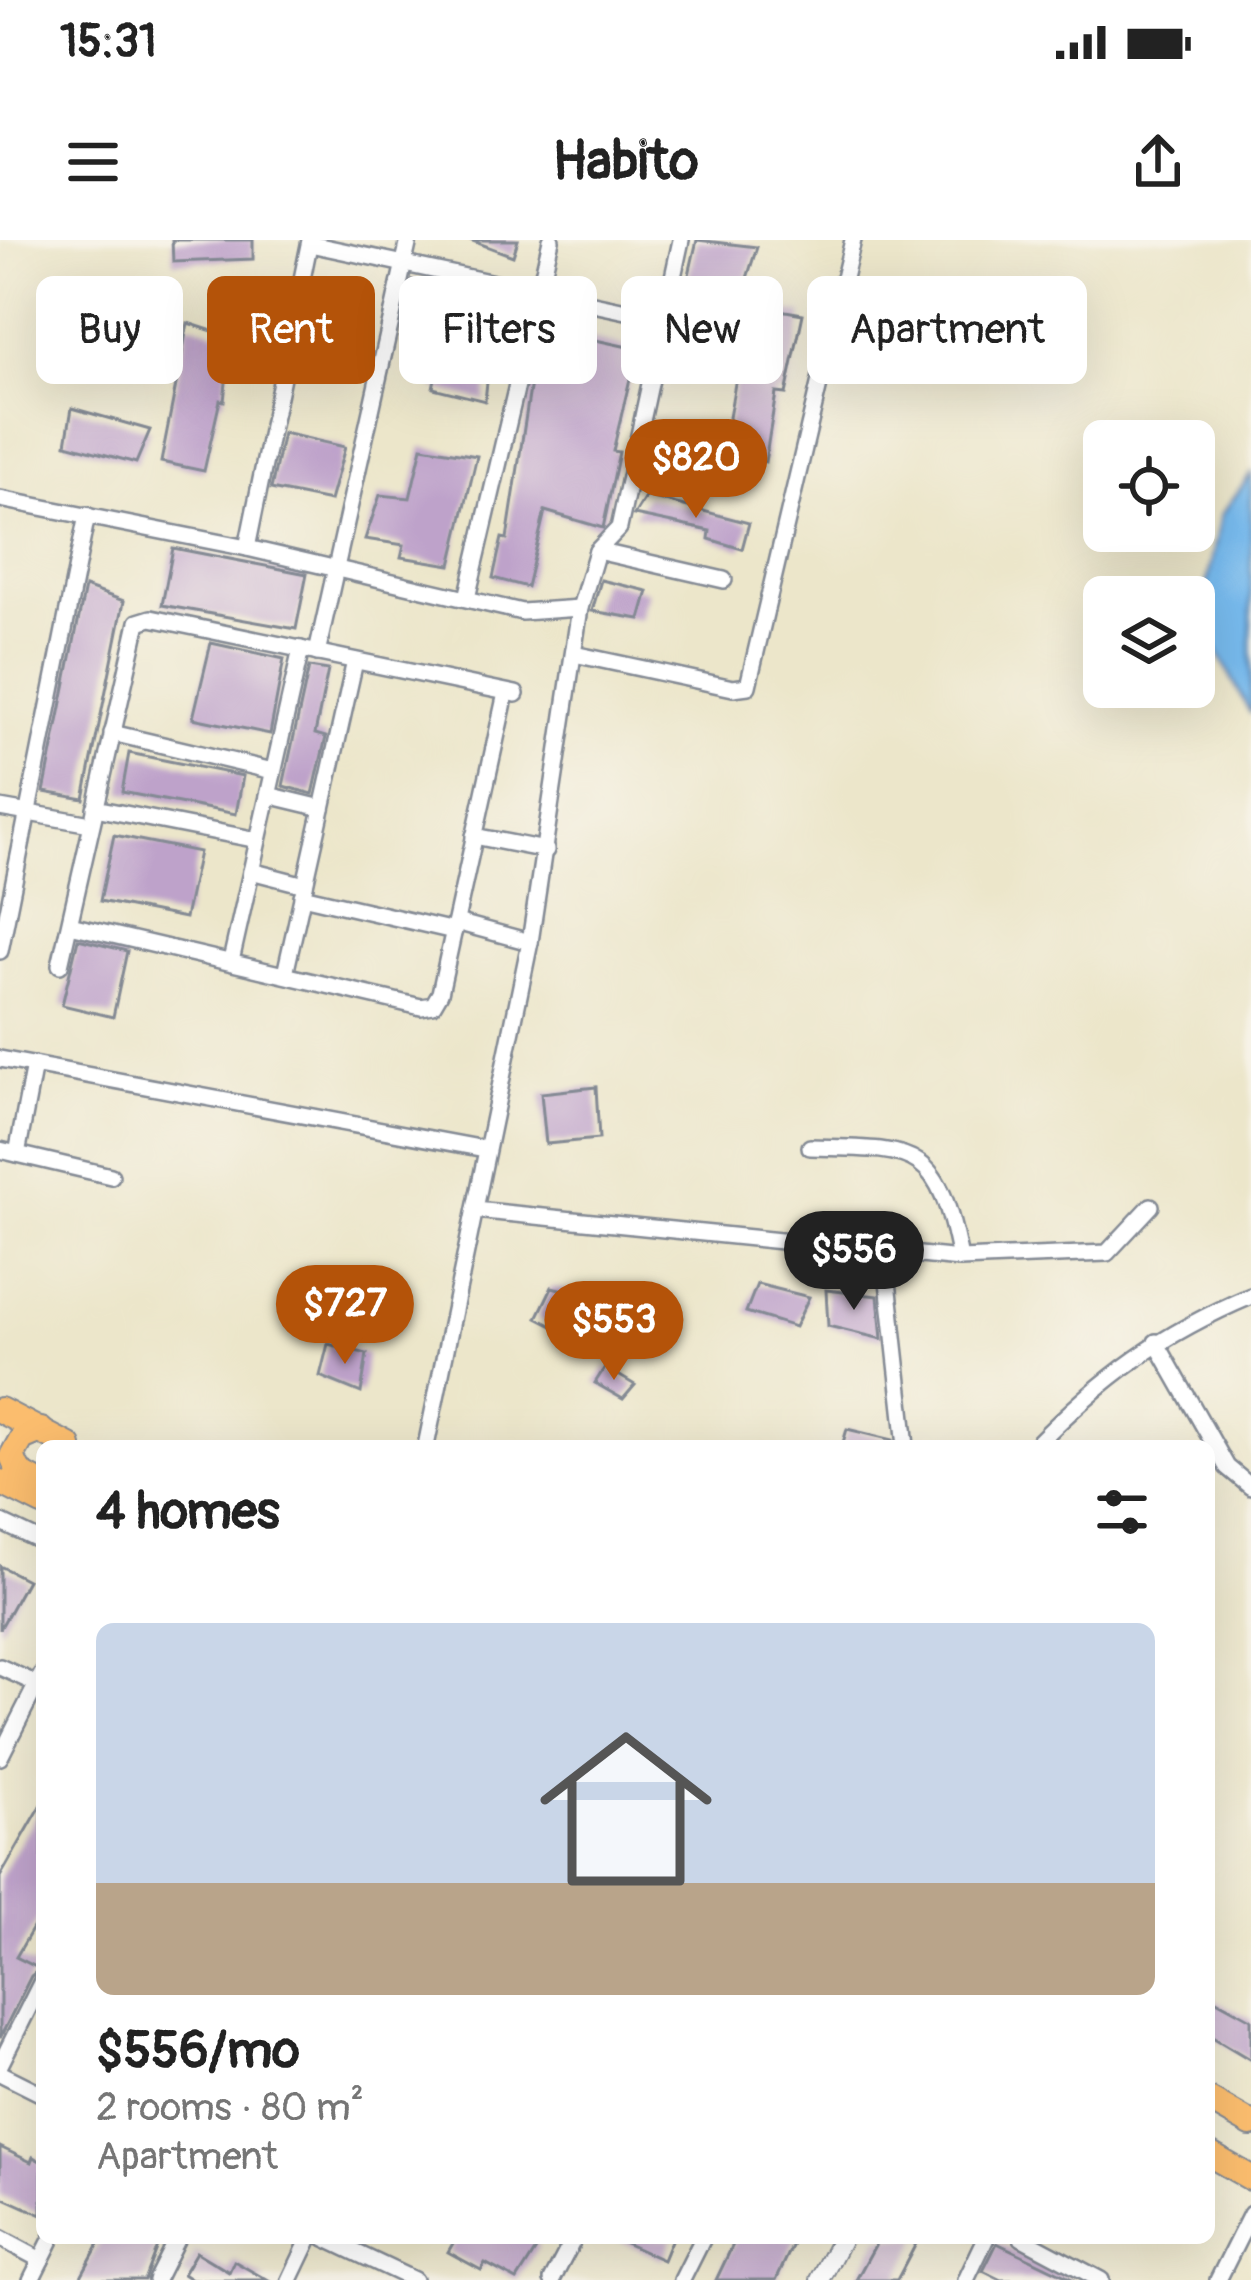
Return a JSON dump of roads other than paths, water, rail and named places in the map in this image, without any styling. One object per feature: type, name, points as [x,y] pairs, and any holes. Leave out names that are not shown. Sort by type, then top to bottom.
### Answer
[{"type":"main road","points":[[0,1410],[58,1440]]},
{"type":"main road","points":[[36,1482],[19,1472],[12,1456],[22,1438],[41,1430]]},
{"type":"main road","points":[[0,1482],[36,1500]]},
{"type":"main road","points":[[1215,2103],[1251,2124]]},
{"type":"main road","points":[[1215,2157],[1251,2178]]},
{"type":"street","points":[[231,962],[273,772],[336,568],[409,240]]},
{"type":"street","points":[[544,276],[551,240]]},
{"type":"street","points":[[673,276],[681,240]]},
{"type":"street","points":[[574,654],[733,688],[748,686],[853,240]]},
{"type":"street","points":[[247,548],[310,242],[470,276]]},
{"type":"street","points":[[467,598],[518,384]]},
{"type":"street","points":[[427,1440],[530,942],[580,608],[597,551],[619,528],[650,384]]},
{"type":"street","points":[[0,499],[247,548],[522,612],[580,608]]},
{"type":"street","points":[[0,951],[88,515]]},
{"type":"street","points":[[597,551],[724,580]]},
{"type":"street","points":[[60,965],[135,626],[144,618],[511,693],[440,993],[429,1007],[70,925]]},
{"type":"street","points":[[285,974],[356,661]]},
{"type":"street","points":[[112,733],[273,772]]},
{"type":"street","points":[[268,795],[322,808]]},
{"type":"street","points":[[0,808],[258,840]]},
{"type":"street","points":[[474,836],[546,850]]},
{"type":"street","points":[[251,872],[304,891],[530,942]]},
{"type":"street","points":[[0,1059],[485,1149]]},
{"type":"street","points":[[34,1065],[8,1152],[111,1176]]},
{"type":"street","points":[[810,1147],[889,1149],[910,1156],[937,1178],[947,1198],[960,1259]]},
{"type":"street","points":[[475,1210],[960,1259],[1107,1253],[1131,1233],[1151,1206]]},
{"type":"street","points":[[885,1254],[906,1440]]},
{"type":"street","points":[[1041,1440],[1116,1368],[1156,1342],[1251,1296]]},
{"type":"street","points":[[1156,1342],[1212,1440]]},
{"type":"street","points":[[1215,1446],[1227,1467],[1251,1487]]},
{"type":"street","points":[[0,1522],[36,1539]]},
{"type":"street","points":[[0,1667],[36,1678]]},
{"type":"street","points":[[0,1757],[36,1685]]},
{"type":"street","points":[[36,1994],[0,2069],[36,2090]]},
{"type":"street","points":[[1218,2280],[1251,2214]]},
{"type":"street","points":[[0,2238],[41,2260]]},
{"type":"street","points":[[32,2280],[49,2244]]},
{"type":"street","points":[[156,2280],[174,2244]]},
{"type":"street","points":[[290,2280],[307,2244]]},
{"type":"street","points":[[339,2244],[414,2280]]},
{"type":"street","points":[[552,2280],[566,2244]]},
{"type":"street","points":[[682,2280],[700,2244]]},
{"type":"street","points":[[820,2280],[839,2244]]},
{"type":"street","points":[[966,2280],[983,2244]]},
{"type":"street","points":[[1033,2244],[1101,2280]]},
{"type":"water","points":[[1251,474],[1251,714],[1215,647],[1215,576],[1209,576],[1221,515]]}]
